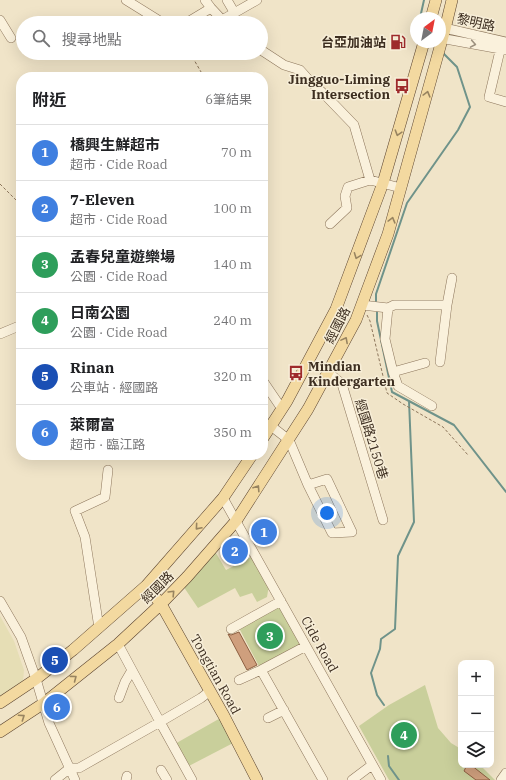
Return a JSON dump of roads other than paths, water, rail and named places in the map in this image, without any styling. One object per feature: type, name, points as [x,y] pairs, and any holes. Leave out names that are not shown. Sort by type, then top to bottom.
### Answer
[{"type":"main road","points":[[433,12],[436,0]]},
{"type":"main road","name":"經國路","points":[[446,20],[452,0]]},
{"type":"main road","name":"經國路","points":[[268,430],[282,408],[336,309],[383,183],[422,48]]},
{"type":"main road","name":"經國路","points":[[0,732],[44,703],[118,644],[161,604],[187,577],[236,521],[308,409],[362,305],[388,234],[438,48]]},
{"type":"main road","name":"經國路","points":[[0,703],[36,679],[99,628],[146,586],[223,498],[249,460]]},
{"type":"main road","name":"Tongtian Road","points":[[146,586],[161,604],[210,691],[257,780]]},
{"type":"street","points":[[126,0],[152,16]]},
{"type":"street","points":[[227,0],[234,12]]},
{"type":"street","points":[[230,16],[234,12],[257,0]]},
{"type":"street","points":[[194,16],[208,4],[219,16]]},
{"type":"street","points":[[0,20],[11,38]]},
{"type":"street","name":"黎明路","points":[[446,34],[504,46]]},
{"type":"street","points":[[504,46],[489,98],[506,102]]},
{"type":"street","points":[[268,55],[284,65],[300,70],[354,125],[370,180]]},
{"type":"street","points":[[330,224],[347,208],[345,196],[348,187],[370,180],[401,188]]},
{"type":"street","points":[[440,362],[452,278]]},
{"type":"street","points":[[362,305],[388,308],[394,305],[447,305]]},
{"type":"street","points":[[388,308],[385,339],[398,386],[432,406]]},
{"type":"street","points":[[0,334],[16,327]]},
{"type":"street","points":[[393,372],[425,363]]},
{"type":"street","name":"經國路2150巷","points":[[328,372],[342,384],[383,520]]},
{"type":"street","points":[[268,388],[282,408]]},
{"type":"street","points":[[271,426],[288,440],[308,485],[332,533],[352,532],[327,478],[308,485]]},
{"type":"street","points":[[99,628],[86,537],[75,511],[105,497],[108,470]]},
{"type":"street","name":"Cide Road","points":[[223,498],[381,780]]},
{"type":"street","points":[[0,601],[21,637],[44,703],[49,723],[75,780]]},
{"type":"street","points":[[232,629],[281,601]]},
{"type":"street","points":[[118,644],[192,780]]},
{"type":"street","points":[[239,680],[306,646]]},
{"type":"street","points":[[120,698],[125,682],[132,670]]},
{"type":"street","points":[[261,670],[323,780]]},
{"type":"street","points":[[55,780],[70,768],[79,768],[201,698],[210,691]]},
{"type":"street","points":[[268,718],[284,710]]},
{"type":"street","points":[[358,778],[372,765]]},
{"type":"street","points":[[161,770],[167,780]]},
{"type":"street","points":[[502,780],[506,773]]},
{"type":"waterway","points":[[421,12],[424,0]]},
{"type":"waterway","points":[[376,301],[376,294],[407,203],[458,130],[470,107],[457,67],[443,53]]},
{"type":"waterway","points":[[377,312],[377,321],[392,392],[454,425],[506,492]]},
{"type":"waterway","points":[[384,705],[377,695],[371,673],[380,649],[381,639],[395,629],[398,556],[414,522],[409,401]]},
{"type":"waterway","points":[[388,756],[389,766],[399,780]]},
{"type":"place","name":"台亞加油站","points":[[398,42]]},
{"type":"place","name":"Jingguo-Liming Intersection","points":[[402,86]]},
{"type":"place","name":"Mindian Kindergarten","points":[[296,373]]},
{"type":"place","name":"橋興生鮮超市","points":[[264,532]]},
{"type":"place","name":"7-Eleven","points":[[235,551]]},
{"type":"place","name":"孟春兒童遊樂場","points":[[270,636]]},
{"type":"place","name":"Rinan","points":[[55,660]]},
{"type":"place","name":"萊爾富","points":[[57,707]]},
{"type":"place","name":"日南公園","points":[[404,735]]}]
